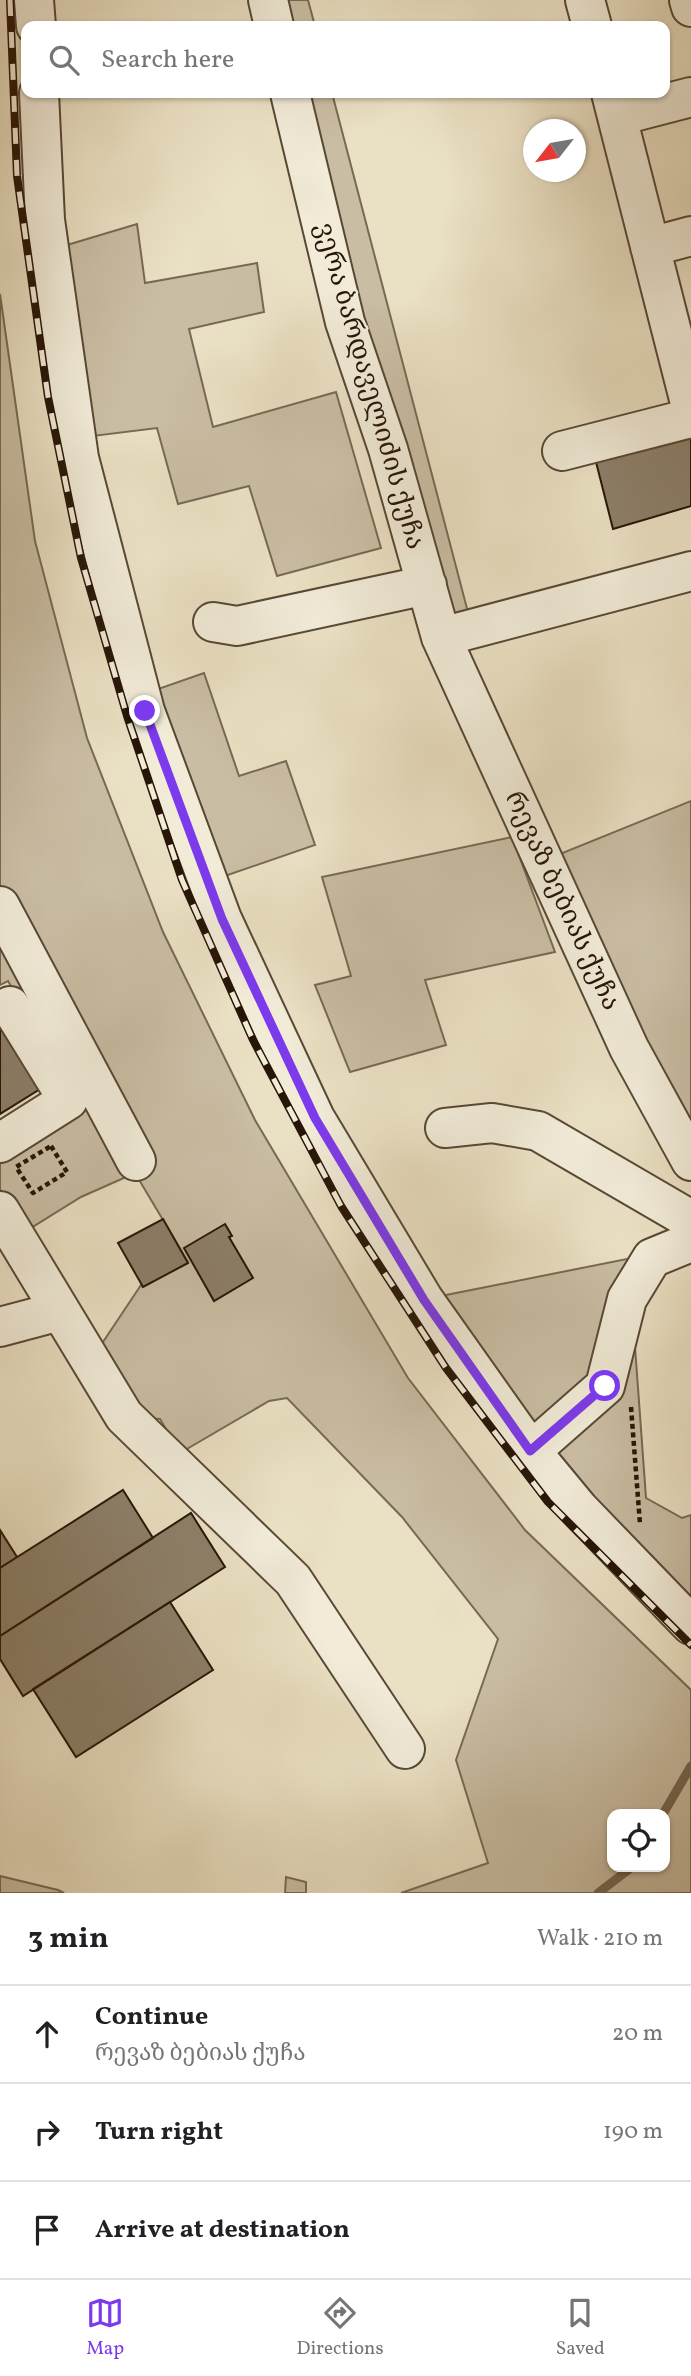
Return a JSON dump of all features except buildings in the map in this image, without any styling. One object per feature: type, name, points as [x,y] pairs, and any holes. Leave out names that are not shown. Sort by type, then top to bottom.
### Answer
[{"type":"street","points":[[34,0],[36,21]]},
{"type":"street","points":[[268,0],[273,21]]},
{"type":"street","points":[[585,0],[591,21]]},
{"type":"street","points":[[689,0],[691,7]]},
{"type":"street","points":[[691,97],[614,105],[691,407]]},
{"type":"street","points":[[39,98],[45,220],[79,458],[145,711],[222,919],[315,1118],[424,1300],[530,1451],[579,1509],[691,1625]]},
{"type":"street","name":"ვერა ბარდაველიძის ქუჩა","points":[[291,98],[345,322],[388,449],[441,637]]},
{"type":"street","points":[[650,247],[691,236]]},
{"type":"street","points":[[562,451],[691,418]]},
{"type":"street","points":[[441,637],[691,571]]},
{"type":"street","points":[[213,622],[237,626],[427,585]]},
{"type":"street","name":"რევაზ ბებიას ქუჩა","points":[[441,637],[629,1048],[691,1161]]},
{"type":"street","points":[[0,906],[136,1161]]},
{"type":"street","points":[[0,1143],[68,1101],[10,1006]]},
{"type":"street","points":[[445,1128],[492,1123],[538,1130],[691,1220]]},
{"type":"street","points":[[0,1210],[124,1416],[293,1580],[405,1749]]},
{"type":"street","points":[[530,1451],[605,1386],[627,1299],[652,1258],[691,1242]]},
{"type":"street","points":[[0,1327],[60,1311]]},
{"type":"path","points":[[51,1146],[67,1172],[33,1194],[16,1167],[51,1146]]},
{"type":"path","points":[[631,1403],[643,1577]]},
{"type":"shaded area","points":[[280,0],[308,0],[314,21],[285,21]]},
{"type":"shaded area","points":[[303,98],[333,98],[470,620],[453,618],[439,601]]},
{"type":"shaded area","points":[[137,224],[145,283],[257,263],[264,312],[189,329],[213,427],[336,392],[381,548],[277,576],[249,486],[178,504],[157,428],[93,436],[67,245]]},
{"type":"shaded area","points":[[0,294],[35,541],[87,738],[163,932],[255,1120],[408,1378],[525,1530],[691,1690],[691,1893],[401,1893],[488,1863],[456,1760],[498,1639],[402,1517],[287,1398],[269,1401],[180,1453],[160,1419],[145,1418],[101,1345],[141,1285],[143,1287],[188,1262],[135,1173],[81,1197],[26,1231],[0,1189],[0,1153],[79,1104],[8,981],[0,985],[0,935],[136,1172],[155,1166],[0,886]]},
{"type":"shaded area","points":[[204,673],[239,776],[286,761],[315,845],[222,877],[158,689]]},
{"type":"shaded area","points":[[691,801],[691,1138],[555,856]]},
{"type":"shaded area","points":[[512,837],[555,952],[425,980],[446,1045],[350,1072],[315,985],[351,976],[322,877]]},
{"type":"shaded area","points":[[632,1258],[601,1374],[539,1435],[431,1298]]},
{"type":"shaded area","points":[[634,1333],[646,1498],[682,1518],[691,1515],[691,1610],[548,1452]]},
{"type":"shaded area","points":[[0,1876],[58,1890],[64,1893],[0,1893]]},
{"type":"shaded area","points":[[286,1877],[306,1882],[306,1893],[285,1893]]},
{"type":"waterway","points":[[666,1809],[691,1766]]},
{"type":"waterway","points":[[598,1893],[625,1872]]},
{"type":"railway","points":[[10,0],[17,176],[48,397],[81,558],[127,716],[182,880],[253,1040],[341,1206],[446,1368],[548,1502],[691,1645]]},
{"type":"route","points":[[145,711],[222,919],[315,1118],[424,1300],[530,1451],[605,1386]]}]
